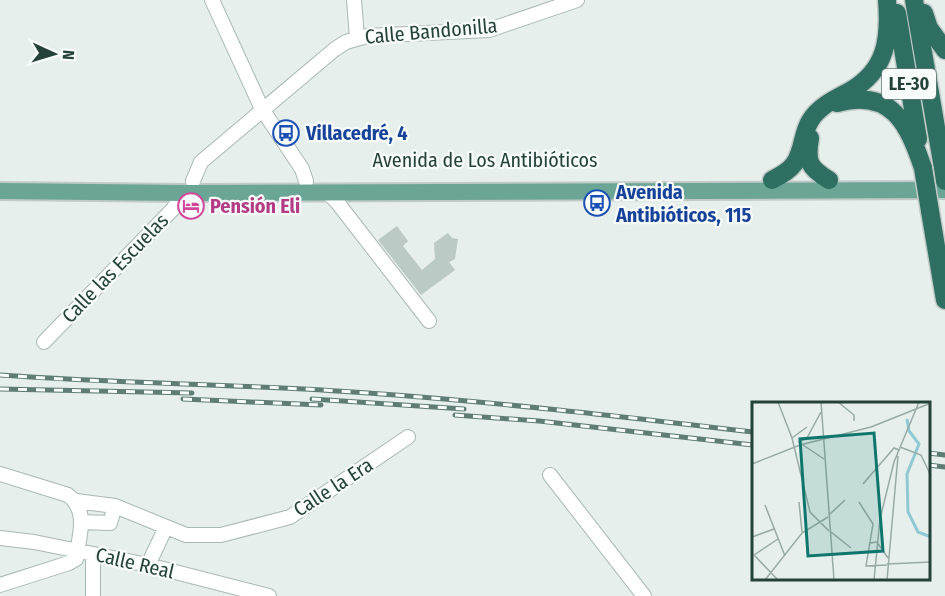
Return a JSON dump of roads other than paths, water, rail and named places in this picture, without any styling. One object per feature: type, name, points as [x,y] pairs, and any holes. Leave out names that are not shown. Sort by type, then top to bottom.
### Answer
[{"type":"highway","points":[[801,169],[810,122],[821,107],[857,87],[871,76],[881,59],[889,27],[887,0]]},
{"type":"highway","name":"LE-30","points":[[894,0],[945,300]]},
{"type":"highway","name":"LE-30","points":[[914,0],[944,182]]},
{"type":"highway","points":[[921,0],[929,28],[945,51]]},
{"type":"highway","points":[[801,169],[810,138],[820,117],[838,103],[855,99],[875,100],[897,113],[911,133],[923,168]]},
{"type":"highway","points":[[772,180],[786,172],[801,169],[815,171],[830,180]]},
{"type":"main road","points":[[651,192],[674,186],[783,185],[801,169],[813,185],[909,185],[944,182]]},
{"type":"main road","name":"Avenida de Los Antibióticos","points":[[0,191],[189,187],[306,181],[772,180]]},
{"type":"main road","points":[[830,180],[944,182]]},
{"type":"main road","points":[[233,193],[253,187],[300,187],[306,181],[337,195]]},
{"type":"main road","points":[[454,181],[470,185],[479,192],[487,187],[555,186],[577,181]]},
{"type":"main road","name":"Avenida de Los Antibióticos","points":[[189,187],[207,193],[337,195],[651,192],[944,182]]},
{"type":"street","points":[[212,0],[262,109],[302,169],[306,181]]},
{"type":"street","points":[[354,0],[357,38]]},
{"type":"street","name":"Calle Bandonilla","points":[[189,187],[201,162],[335,50],[357,38],[383,34],[489,30],[577,0]]},
{"type":"street","name":"Calle las Escuelas","points":[[44,342],[172,209],[189,187]]},
{"type":"street","points":[[337,195],[429,321]]},
{"type":"street","name":"Calle la Era","points":[[0,474],[68,495],[76,501],[115,506],[186,535],[221,535],[290,517],[408,437]]},
{"type":"street","points":[[550,475],[644,596]]},
{"type":"street","points":[[0,585],[76,559],[81,512],[76,501]]},
{"type":"street","points":[[81,522],[110,524],[115,506]]},
{"type":"street","points":[[148,566],[166,527]]},
{"type":"street","name":"Calle Real","points":[[0,538],[77,550],[269,596]]},
{"type":"street","points":[[93,554],[93,596]]},
{"type":"railway","points":[[0,375],[322,390],[416,397],[561,410],[752,432]]},
{"type":"railway","points":[[0,389],[192,393]]},
{"type":"railway","points":[[183,399],[321,405]]},
{"type":"railway","points":[[312,399],[464,409]]},
{"type":"railway","points":[[455,415],[539,421],[752,445]]},
{"type":"railway","points":[[930,453],[945,455]]},
{"type":"railway","points":[[930,465],[945,467]]},
{"type":"place","name":"Villacedré, 4","points":[[286,133]]},
{"type":"place","name":"Avenida Antibióticos, 115","points":[[597,203]]},
{"type":"place","name":"Pensión Eli","points":[[191,206]]}]
